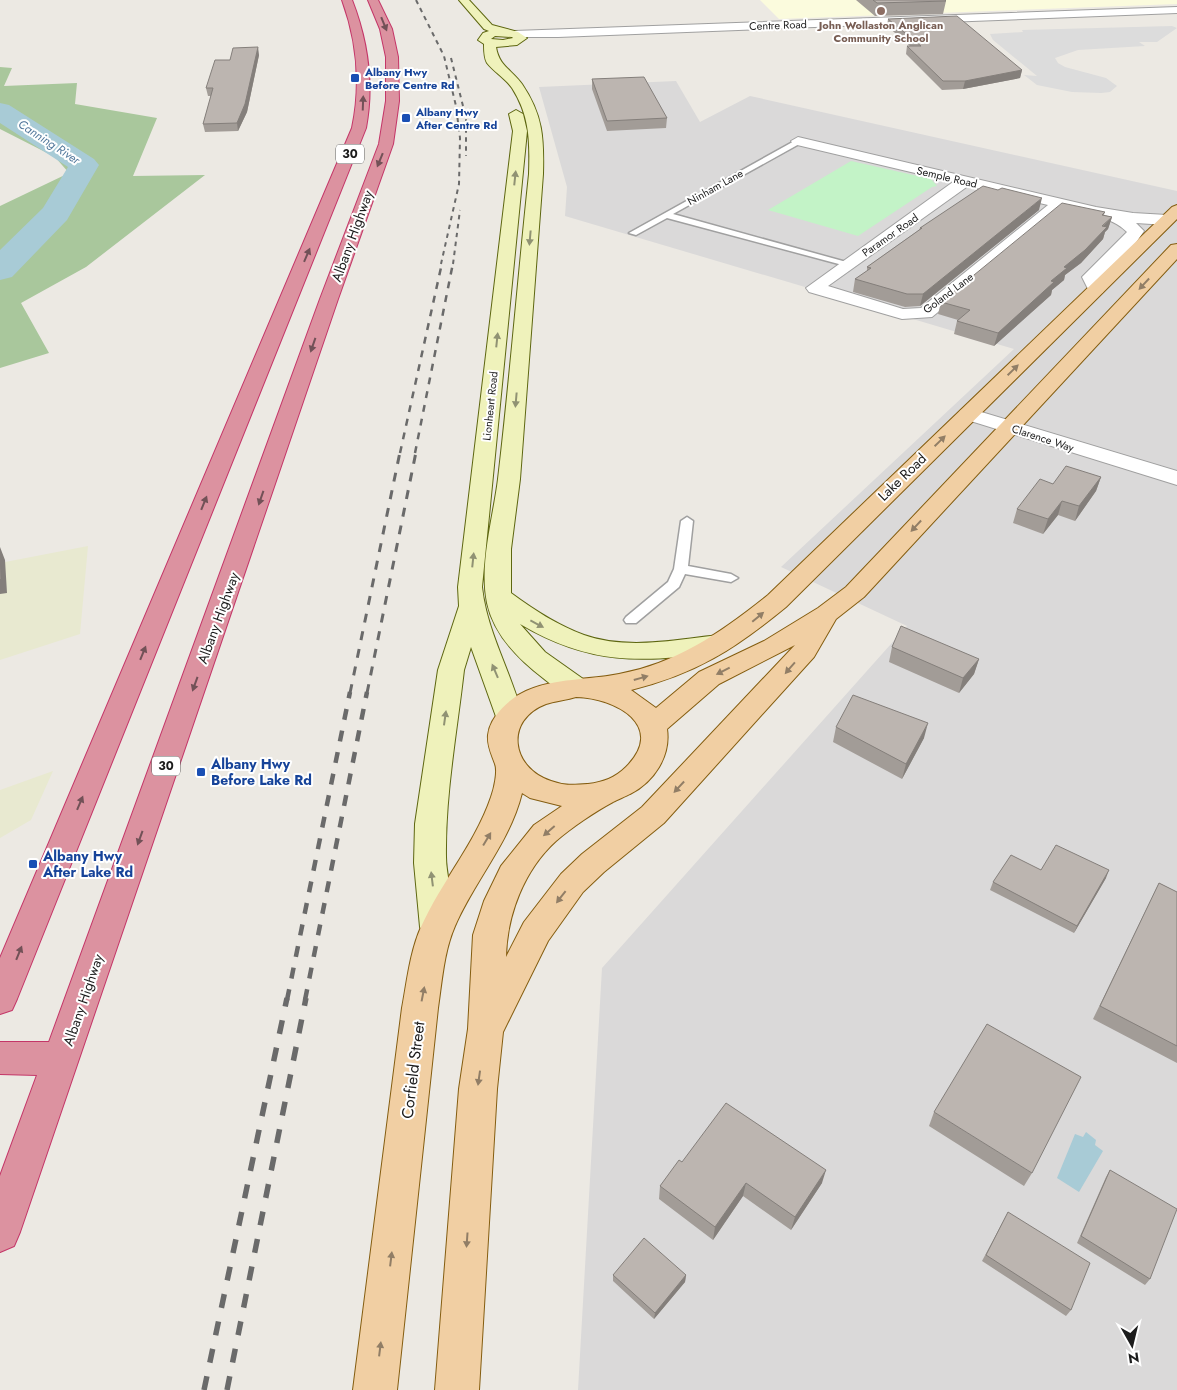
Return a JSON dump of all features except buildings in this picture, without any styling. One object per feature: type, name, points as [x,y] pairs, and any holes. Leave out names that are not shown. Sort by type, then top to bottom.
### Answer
[{"type":"highway","name":"Albany Highway","points":[[0,999],[309,299],[389,130],[393,80],[375,44],[347,0]]},
{"type":"highway","name":"Albany Highway","points":[[0,1232],[62,1059],[309,299],[359,128],[375,44],[374,0]]},
{"type":"highway","points":[[0,1058],[62,1059]]},
{"type":"main road","name":"Lionheart Road","points":[[466,4],[486,20],[488,27],[513,37],[504,52],[509,62],[514,105],[520,130],[471,572],[470,609],[506,695],[509,718]]},
{"type":"main road","name":"Lionheart Road","points":[[466,4],[468,16],[474,27],[487,39],[492,61],[512,80],[529,105],[537,138],[536,174],[509,482],[499,567],[498,595],[504,618],[518,640],[537,660],[585,688]]},
{"type":"main road","points":[[487,39],[513,37]]},
{"type":"main road","name":"Lake Road","points":[[585,688],[658,673],[690,661],[750,623],[777,601],[1172,215]]},
{"type":"main road","points":[[652,727],[709,678],[773,647],[827,614],[855,592],[1177,249]]},
{"type":"main road","points":[[498,595],[529,620],[566,639],[587,646],[615,652],[645,652],[718,644]]},
{"type":"main road","points":[[437,927],[430,864],[430,824],[451,670],[470,609]]},
{"type":"main road","points":[[486,1030],[536,932],[572,883],[593,863],[653,815],[768,694],[805,651],[827,614]]},
{"type":"main road","points":[[585,688],[613,693],[631,702],[644,714],[652,727],[655,743],[651,759],[640,774],[624,785],[603,793],[580,796],[559,794],[539,789],[523,780],[510,768],[502,751],[502,734],[509,718],[521,705],[537,696],[556,690],[585,688]]},
{"type":"main road","name":"Corfield Street","points":[[375,1390],[420,1008],[437,927],[474,860],[495,827],[508,793],[510,768]]},
{"type":"main road","points":[[457,1390],[478,1089],[486,1030],[490,935],[500,901],[512,875],[545,834],[603,793]]},
{"type":"street","name":"Centre Road","points":[[513,37],[1177,10]]},
{"type":"street","name":"Semple Road","points":[[798,141],[1060,203],[1126,222],[1136,230],[1129,241],[1091,277],[1096,289]]},
{"type":"street","name":"Paramor Road","points":[[815,288],[965,181]]},
{"type":"street","name":"Goland Lane","points":[[815,288],[902,314],[926,313],[1060,203]]},
{"type":"street","name":"Semple Road","points":[[1096,212],[1133,218],[1172,215]]},
{"type":"street","name":"Clarence Way","points":[[973,409],[1013,422],[1076,449],[1118,459],[1177,478]]},
{"type":"lane","name":"Ninham Lane","points":[[633,233],[798,141]]},
{"type":"lane","points":[[666,215],[847,265]]},
{"type":"lane","points":[[631,620],[674,584],[681,569],[687,521]]},
{"type":"lane","points":[[681,569],[731,578]]},
{"type":"shaded area","name":"John Wollaston Anglican Community School","points":[[760,0],[1177,0],[1177,4],[779,19]]},
{"type":"shaded area","points":[[1172,26],[1177,28],[1157,42],[1139,42],[1145,46],[1078,50],[1055,58],[1058,63],[1065,67],[1106,78],[1117,86],[1110,92],[1101,93],[1072,92],[1037,85],[1024,75],[1037,76],[993,40],[990,34],[1023,32],[1022,30]]},
{"type":"shaded area","points":[[676,81],[700,122],[750,96],[1177,191],[1177,1390],[578,1390],[602,968],[907,626],[781,567],[1014,349],[565,216],[567,187],[539,87]]},
{"type":"shaded area","points":[[88,546],[80,634],[0,660],[0,563]]},
{"type":"shaded area","points":[[53,771],[31,820],[0,838],[0,790]]},
{"type":"green space","points":[[0,67],[12,68],[4,86],[77,83],[75,104],[157,118],[133,176],[205,175],[86,267],[21,303],[49,353],[0,368],[0,206],[69,173],[55,157],[0,129]]},
{"type":"green space","points":[[851,161],[931,179],[937,186],[932,187],[858,236],[768,210]]},
{"type":"water","points":[[1086,1132],[1096,1140],[1095,1145],[1103,1151],[1079,1192],[1057,1178],[1075,1134],[1083,1137]]},
{"type":"waterway","name":"Canning River","points":[[0,111],[84,165],[56,213],[0,270]]},
{"type":"railway","points":[[416,0],[444,56],[456,106],[460,138],[459,184],[441,264]]},
{"type":"railway","points":[[451,58],[466,118],[466,156]]},
{"type":"railway","points":[[453,264],[460,210]]},
{"type":"railway","points":[[400,453],[442,263]]},
{"type":"railway","points":[[415,453],[453,263]]},
{"type":"railway","points":[[350,693],[400,452]]},
{"type":"railway","points":[[367,693],[416,452]]},
{"type":"railway","points":[[287,1000],[350,692]]},
{"type":"railway","points":[[305,1000],[367,692]]},
{"type":"railway","points":[[204,1390],[287,998]]},
{"type":"railway","points":[[227,1390],[306,998]]},
{"type":"place","name":"John Wollaston Anglican Community School","points":[[881,11]]},
{"type":"place","name":"Albany Hwy Before Centre Rd","points":[[355,78]]},
{"type":"place","name":"Albany Hwy After Centre Rd","points":[[406,118]]},
{"type":"place","name":"Albany Hwy Before Lake Rd","points":[[201,772]]},
{"type":"place","name":"Albany Hwy After Lake Rd","points":[[33,864]]}]
